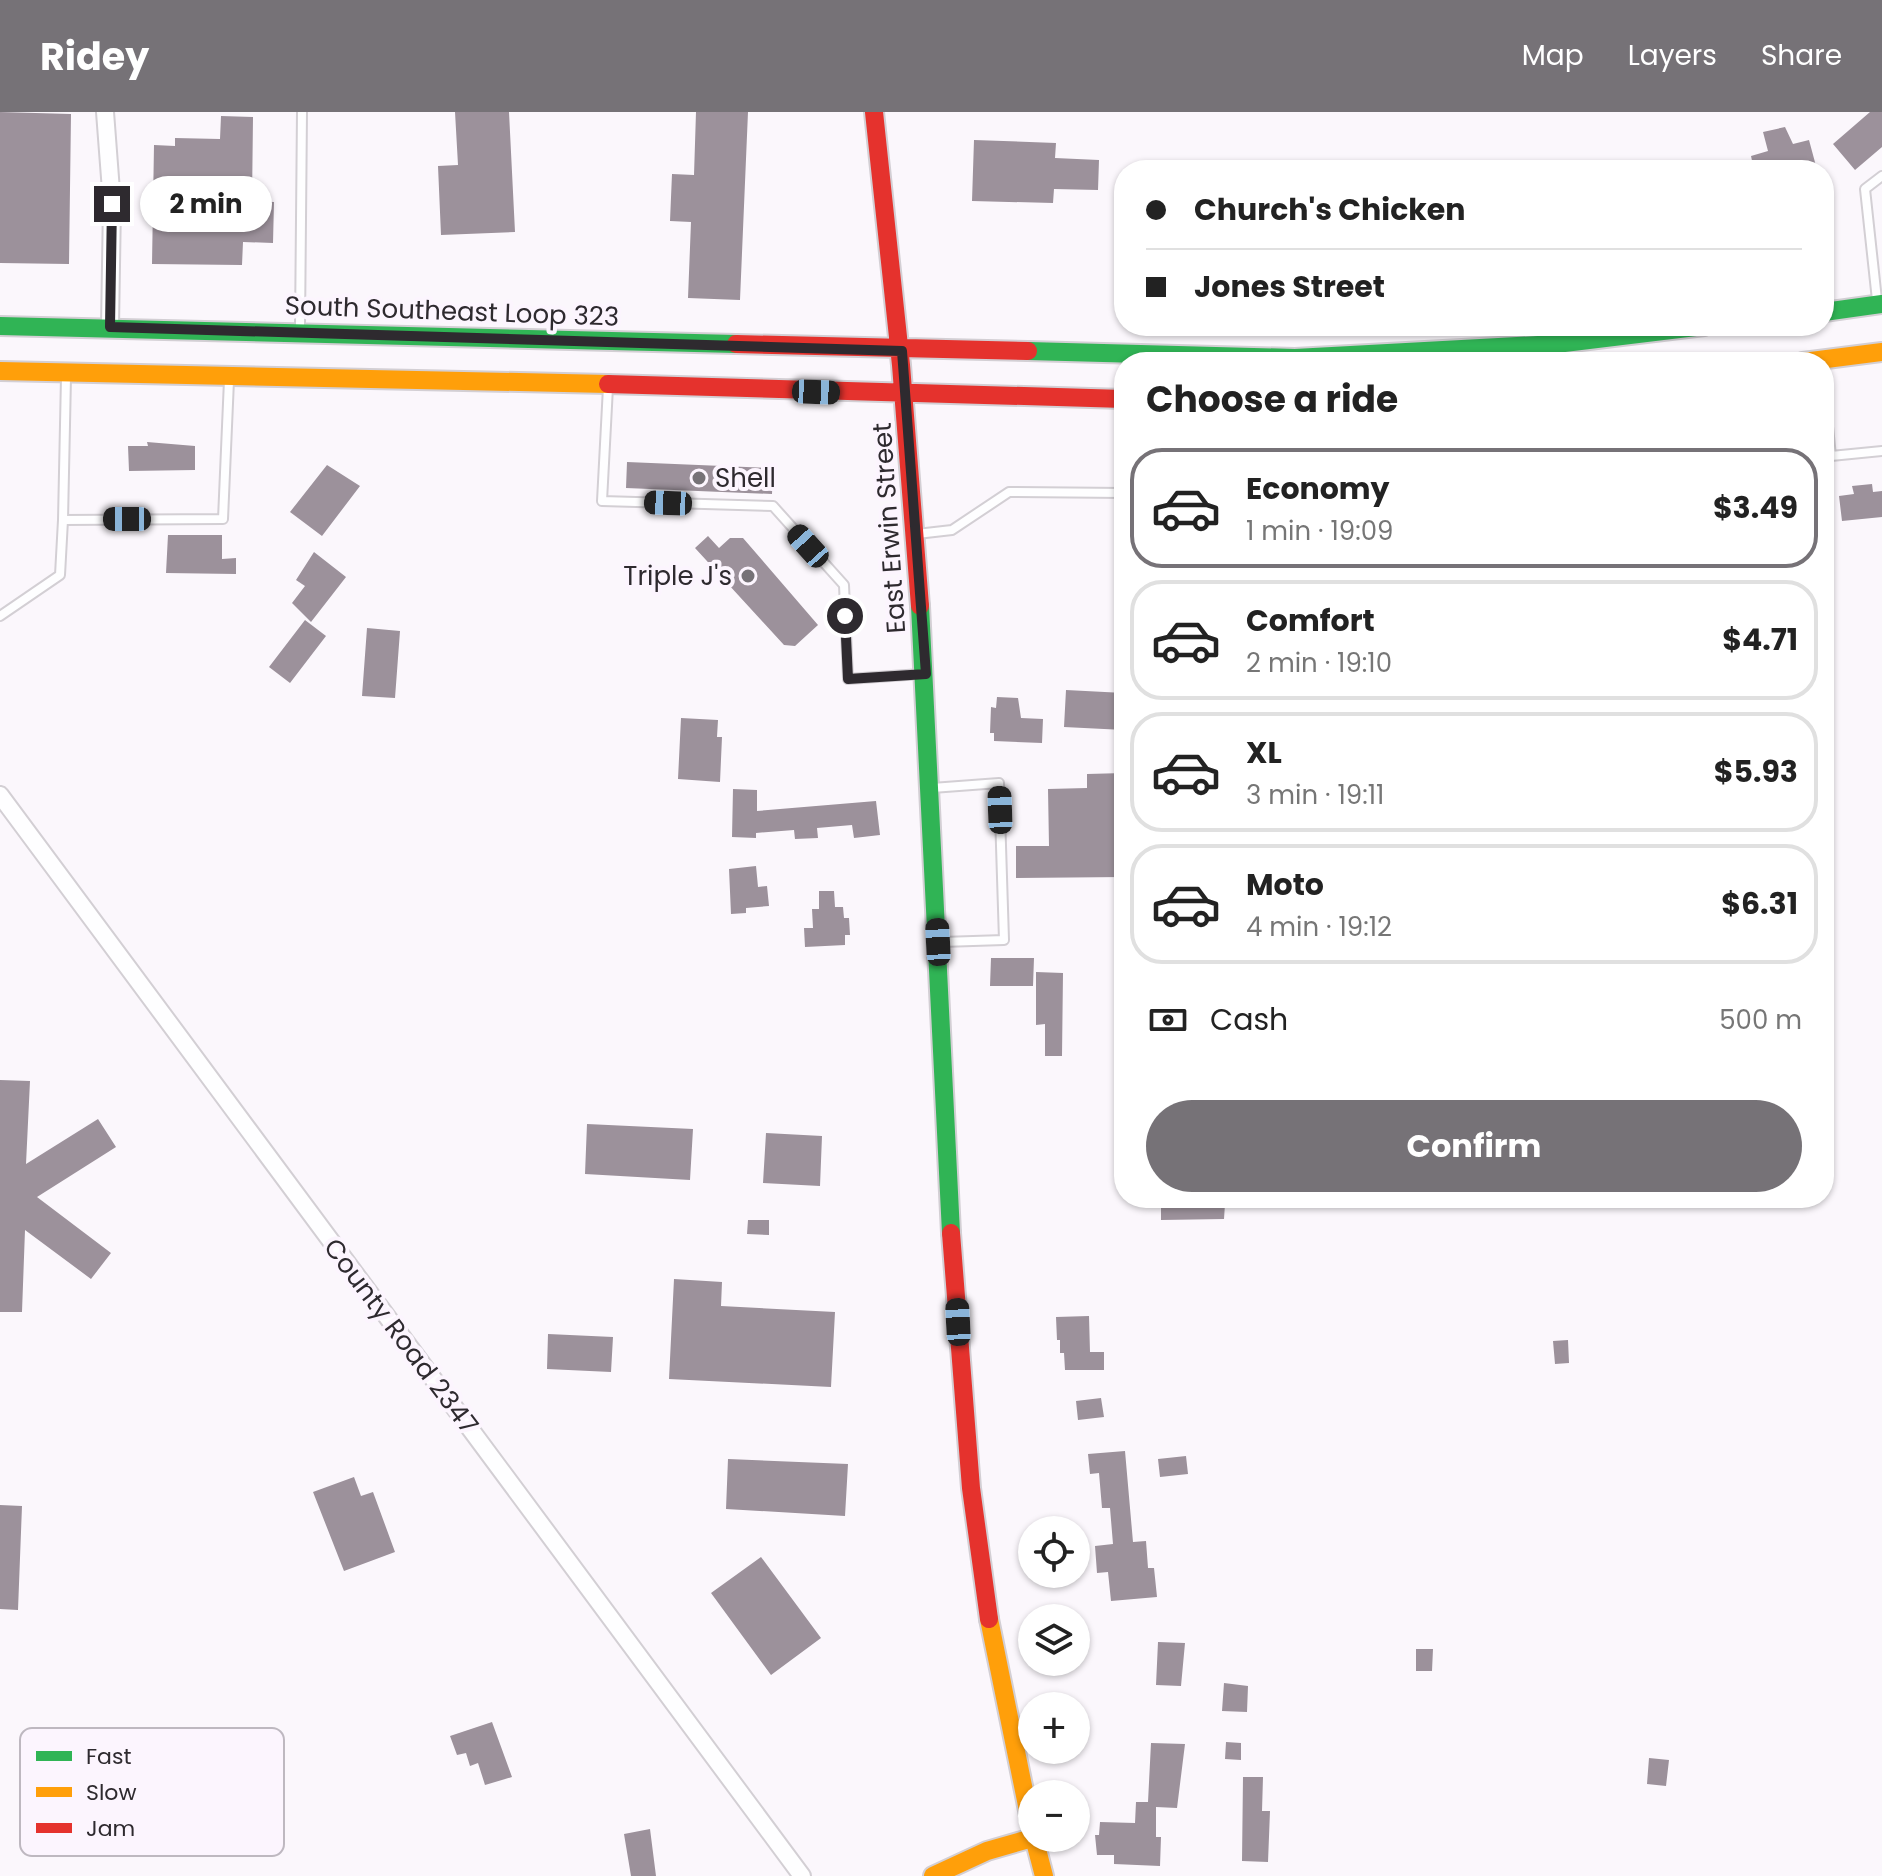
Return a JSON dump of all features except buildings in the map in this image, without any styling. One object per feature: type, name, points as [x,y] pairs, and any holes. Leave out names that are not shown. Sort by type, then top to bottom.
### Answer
[{"type":"main road","name":"East Erwin Street","points":[[874,112],[902,351],[926,674],[958,1322],[971,1491],[996,1658],[1022,1780]]},
{"type":"main road","points":[[1834,311],[1880,305]]},
{"type":"main road","name":"South Southeast Loop 323","points":[[0,326],[1114,356]]},
{"type":"main road","name":"South Southeast Loop 323","points":[[1435,352],[1622,336]]},
{"type":"main road","points":[[1834,358],[1882,352]]},
{"type":"main road","points":[[0,371],[229,374],[1114,399]]},
{"type":"main road","points":[[933,1876],[987,1851],[1018,1842]]},
{"type":"main road","points":[[1037,1852],[1044,1876]]},
{"type":"street","points":[[105,112],[112,204],[110,327]]},
{"type":"street","name":"County Road 2347","points":[[0,795],[802,1876]]},
{"type":"lane","points":[[299,332],[302,112]]},
{"type":"lane","points":[[1880,305],[1865,189],[1882,176]]},
{"type":"lane","points":[[1869,232],[1882,230]]},
{"type":"lane","points":[[0,616],[60,575],[66,372]]},
{"type":"lane","points":[[63,520],[223,519],[229,374]]},
{"type":"lane","points":[[608,386],[602,501],[773,506],[844,585],[848,679],[926,674]]},
{"type":"lane","points":[[1834,456],[1882,451]]},
{"type":"lane","points":[[916,534],[952,530],[1009,492],[1114,493]]},
{"type":"lane","points":[[931,788],[999,783],[1004,940],[938,942]]},
{"type":"traffic: fast","points":[[1834,311],[1882,304]]},
{"type":"traffic: fast","points":[[0,326],[736,344]]},
{"type":"traffic: fast","points":[[1407,352],[1556,344],[1622,336]]},
{"type":"traffic: fast","points":[[1028,351],[1114,353]]},
{"type":"traffic: fast","points":[[920,606],[951,1233]]},
{"type":"traffic: slow","points":[[1834,358],[1882,352]]},
{"type":"traffic: slow","points":[[0,371],[608,384]]},
{"type":"traffic: slow","points":[[989,1619],[1022,1780]]},
{"type":"traffic: slow","points":[[933,1876],[987,1851],[1018,1842]]},
{"type":"traffic: slow","points":[[1038,1852],[1044,1876]]},
{"type":"traffic: jam","points":[[874,112],[901,365],[920,606]]},
{"type":"traffic: jam","points":[[736,344],[1028,351]]},
{"type":"traffic: jam","points":[[608,384],[1114,399]]},
{"type":"traffic: jam","points":[[951,1233],[971,1488],[989,1619]]},
{"type":"place","name":"Shell","points":[[699,478]]},
{"type":"place","name":"Triple J's","points":[[748,576]]},
{"type":"route","points":[[112,204],[110,327],[902,351],[926,674],[848,679],[845,616]]}]
